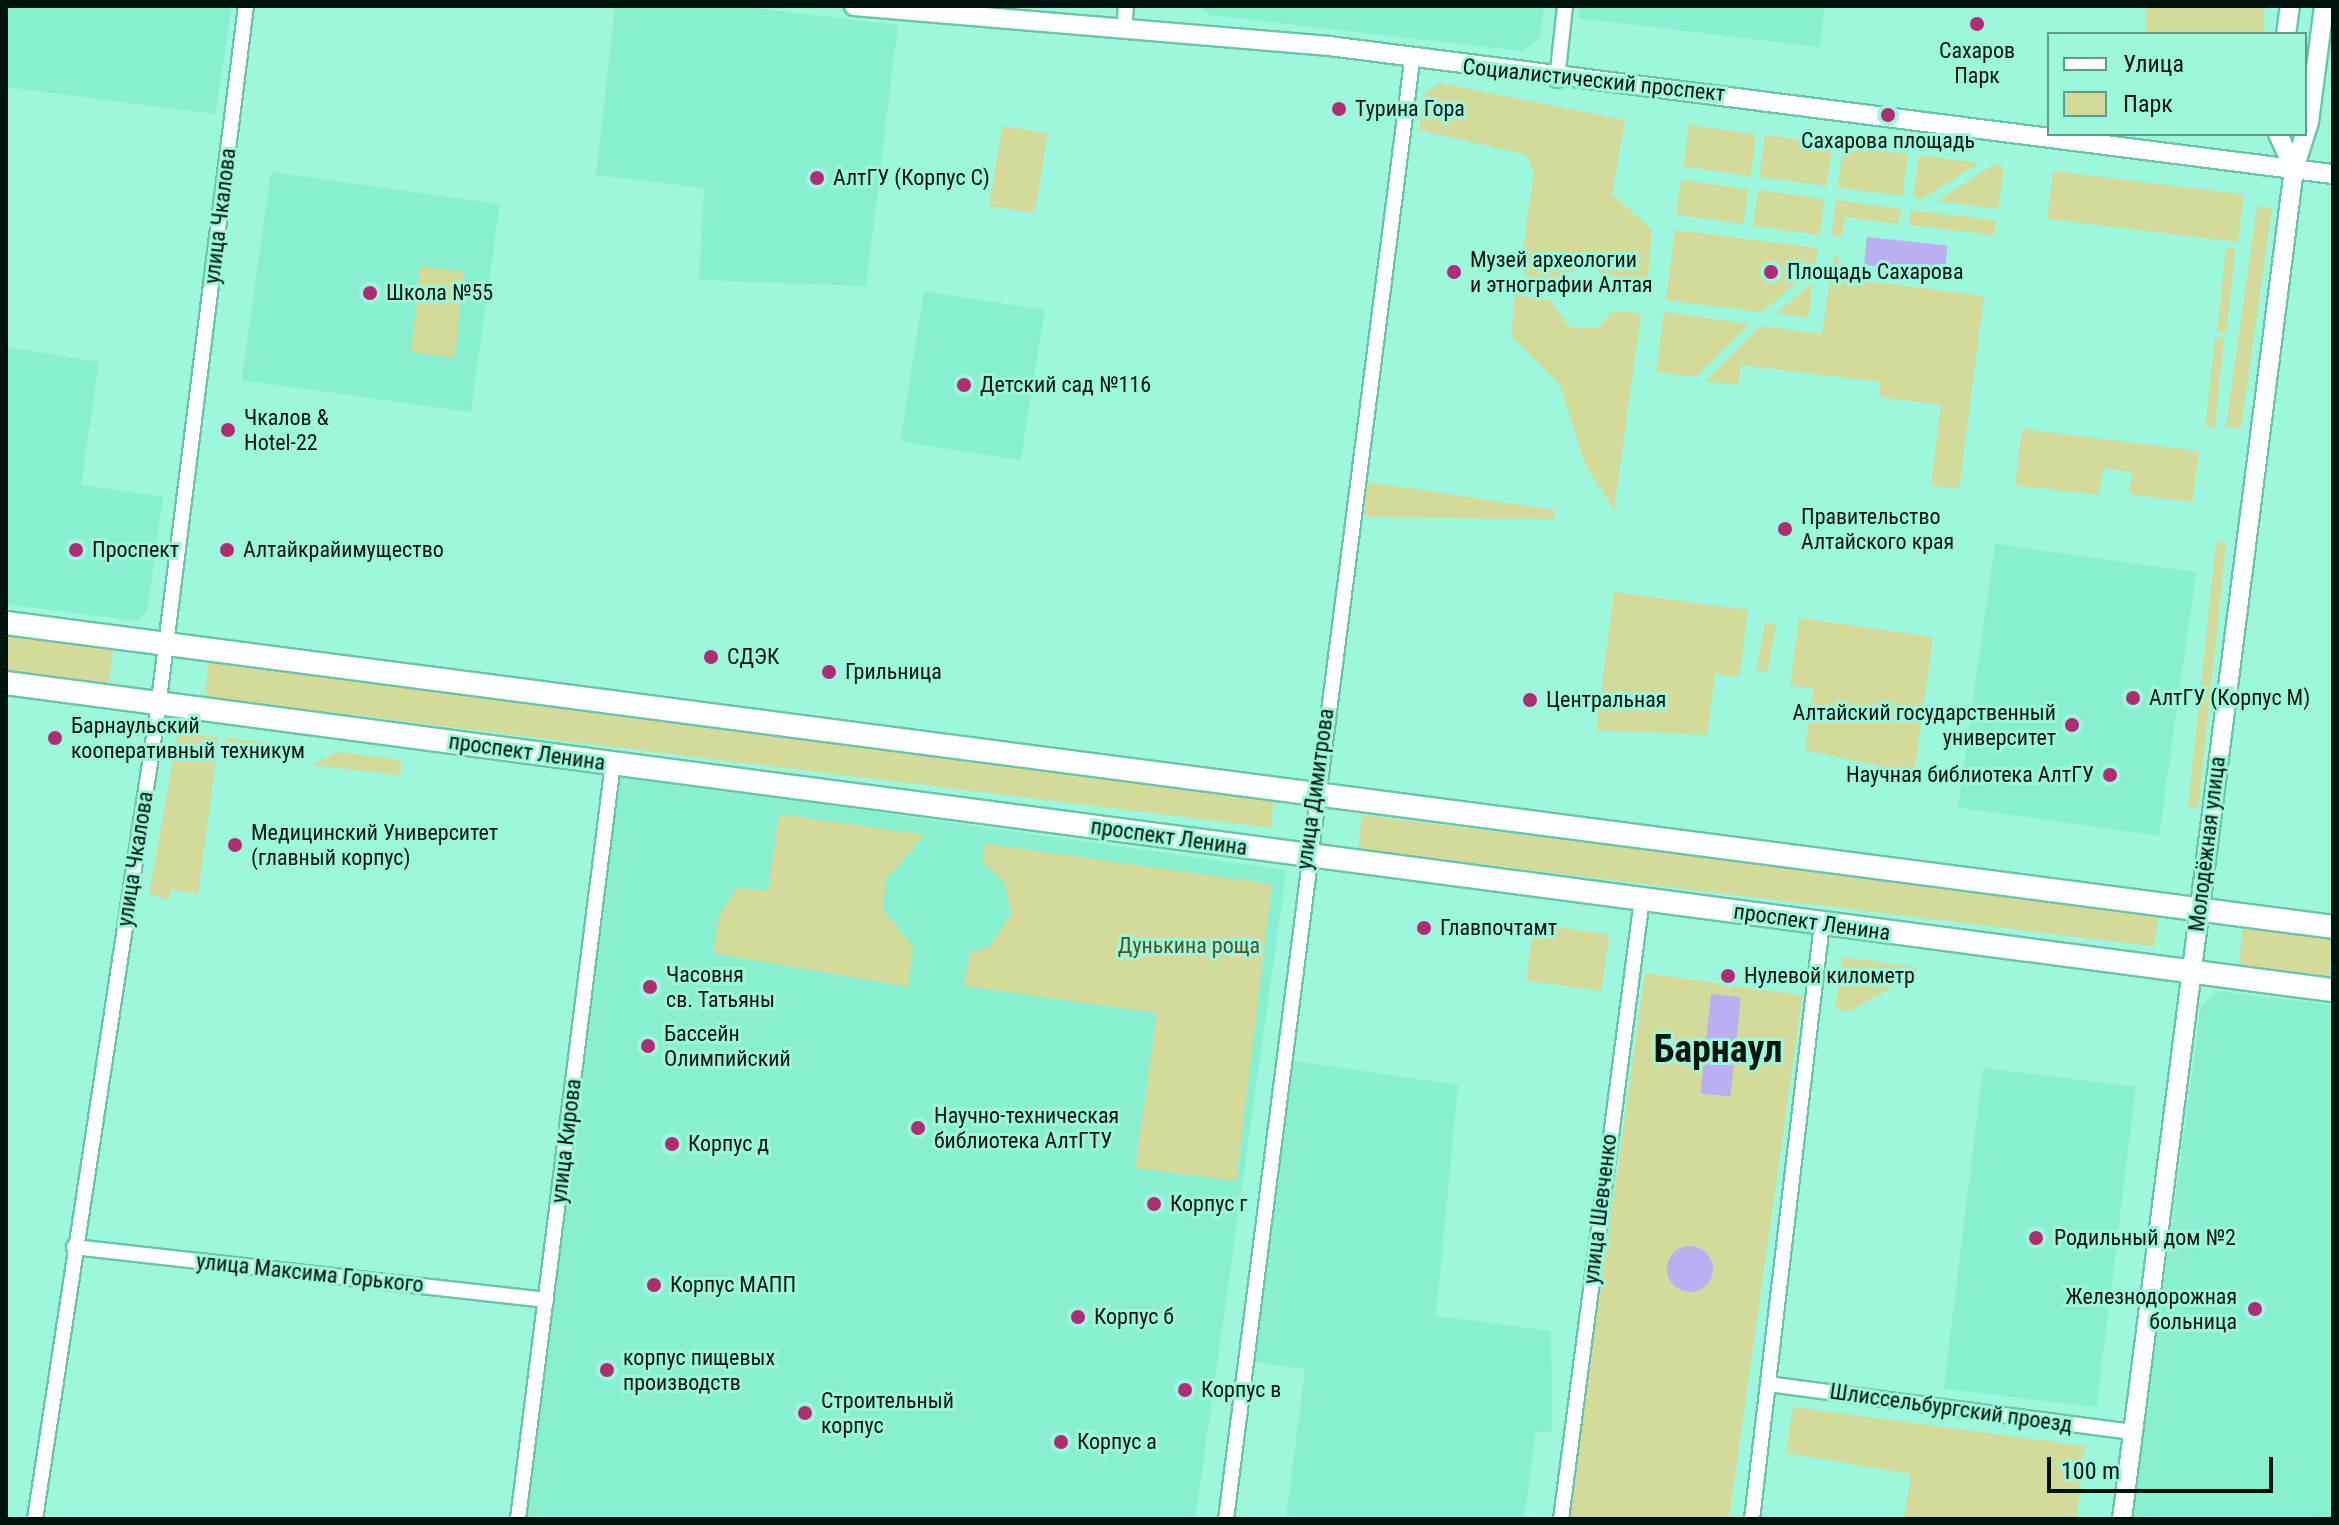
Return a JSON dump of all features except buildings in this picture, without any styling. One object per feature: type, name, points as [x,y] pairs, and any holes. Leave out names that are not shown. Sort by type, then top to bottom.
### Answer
[{"type":"main road","points":[[6,623],[2333,927]]},
{"type":"main road","name":"проспект Ленина","points":[[6,683],[2333,990]]},
{"type":"street","name":"улица Чкалова","points":[[35,1519],[158,702],[246,6]]},
{"type":"street","name":"Социалистический проспект","points":[[854,6],[1124,29],[1412,60],[1557,80],[1803,103],[2047,136]]},
{"type":"street","points":[[1124,29],[1126,6]]},
{"type":"street","points":[[1557,80],[1565,6]]},
{"type":"street","points":[[2286,32],[2290,6]]},
{"type":"street","name":"Молодёжная улица","points":[[2307,128],[2324,6]]},
{"type":"street","name":"улица Димитрова","points":[[1226,1519],[1306,855],[1412,60]]},
{"type":"street","name":"Социалистический проспект","points":[[2048,136],[2333,174]]},
{"type":"street","points":[[2279,136],[2294,169]]},
{"type":"street","name":"Молодёжная улица","points":[[2122,1519],[2294,169],[2305,136]]},
{"type":"street","name":"улица Кирова","points":[[518,1519],[613,763]]},
{"type":"street","name":"улица Шевченко","points":[[1561,1519],[1642,899]]},
{"type":"street","points":[[1752,1519],[1822,923]]},
{"type":"street","name":"улица Максима Горького","points":[[74,1247],[546,1300]]},
{"type":"street","name":"Шлиссельбургский проезд","points":[[1768,1384],[2135,1432]]},
{"type":"shaded area","points":[[6,6],[232,6],[215,114],[6,87]]},
{"type":"shaded area","points":[[615,6],[736,6],[898,25],[866,286],[699,280],[704,188],[596,175]]},
{"type":"shaded area","points":[[1200,6],[1544,6],[1541,36],[1522,51],[1210,15]]},
{"type":"shaded area","points":[[1580,6],[1825,6],[1820,47],[1578,18]]},
{"type":"shaded area","name":"Школа №55","points":[[271,172],[500,204],[471,412],[242,380]]},
{"type":"shaded area","points":[[1867,237],[1948,245],[1945,273],[1864,265]]},
{"type":"shaded area","points":[[924,291],[1044,310],[1021,460],[900,441]]},
{"type":"shaded area","points":[[6,347],[99,362],[81,485],[163,497],[147,612],[137,621],[6,604]]},
{"type":"shaded area","name":"Алтайский государственный университет","points":[[1995,544],[2196,572],[2159,836],[1958,807]]},
{"type":"shaded area","points":[[618,776],[1286,870],[1195,1519],[514,1518]]},
{"type":"shaded area","name":"Железнодорожная больница","points":[[2216,991],[2333,1005],[2333,1519],[2132,1519],[2201,1007]]},
{"type":"shaded area","points":[[1711,994],[1741,997],[1730,1097],[1701,1093]]},
{"type":"shaded area","points":[[1294,1061],[1458,1085],[1436,1316],[1551,1331],[1552,1433],[1536,1431],[1524,1519],[1286,1519],[1305,1369],[1253,1362]]},
{"type":"shaded area","name":"Родильный дом №2","points":[[1983,1068],[2136,1087],[2096,1407],[1944,1389]]},
{"type":"shaded area","points":[[1690,1246],[1707,1252],[1713,1269],[1707,1286],[1690,1292],[1673,1286],[1667,1269],[1673,1252]]},
{"type":"green space","points":[[2145,6],[2264,6],[2264,32],[2145,32]]},
{"type":"green space","points":[[1440,83],[1625,120],[1612,194],[1652,230],[1647,287],[1583,267],[1553,280],[1528,277],[1520,268],[1534,173],[1527,155],[1419,130],[1424,93]]},
{"type":"green space","points":[[1689,125],[1756,134],[1750,176],[1683,167]]},
{"type":"green space","points":[[1002,126],[1047,133],[1035,213],[989,206]]},
{"type":"green space","points":[[1765,135],[1832,144],[1826,186],[1759,177]]},
{"type":"green space","points":[[1843,146],[1908,154],[1902,196],[1838,188]]},
{"type":"green space","points":[[1919,155],[1979,163],[1922,199],[1913,197]]},
{"type":"green space","points":[[1993,165],[2004,167],[1998,209],[1937,201]]},
{"type":"green space","points":[[2053,171],[2244,194],[2238,242],[2047,219]]},
{"type":"green space","points":[[1681,180],[1748,189],[1743,224],[1676,215]]},
{"type":"green space","points":[[1758,190],[1824,199],[1819,235],[1753,226]]},
{"type":"green space","points":[[1836,200],[1901,209],[1899,224],[1845,217],[1842,237],[1831,236]]},
{"type":"green space","points":[[2257,206],[2272,208],[2241,429],[2226,427]]},
{"type":"green space","points":[[1911,210],[1996,220],[1995,235],[1909,225]]},
{"type":"green space","points":[[1675,230],[1818,248],[1815,268],[1762,312],[1666,300]]},
{"type":"green space","points":[[2226,248],[2235,249],[2226,333],[2217,333]]},
{"type":"green space","points":[[1834,252],[1850,279],[1984,296],[1959,489],[1931,485],[1941,405],[1879,397],[1880,382],[1741,365],[1738,385],[1705,381],[1760,326],[1822,334]]},
{"type":"green space","points":[[420,267],[464,272],[455,357],[411,353]]},
{"type":"green space","points":[[1813,282],[1808,318],[1777,313]]},
{"type":"green space","points":[[1515,295],[1549,299],[1569,327],[1597,328],[1613,311],[1641,314],[1614,510],[1585,464],[1560,385],[1511,336]]},
{"type":"green space","points":[[1664,312],[1750,324],[1696,377],[1656,372]]},
{"type":"green space","points":[[2215,337],[2224,338],[2215,427],[2206,427]]},
{"type":"green space","points":[[2022,429],[2199,451],[2192,502],[2129,494],[2132,472],[2103,468],[2099,495],[2015,485]]},
{"type":"green space","points":[[1367,482],[1555,510],[1554,519],[1364,517]]},
{"type":"green space","points":[[2216,542],[2226,543],[2198,808],[2188,807]]},
{"type":"green space","points":[[1614,592],[1748,610],[1739,677],[1715,674],[1707,735],[1596,730]]},
{"type":"green space","points":[[1799,618],[1933,637],[1914,774],[1805,750],[1813,689],[1790,685]]},
{"type":"green space","points":[[1765,622],[1776,624],[1767,672],[1756,670]]},
{"type":"green space","points":[[6,635],[113,650],[108,685],[6,670]]},
{"type":"green space","points":[[209,661],[1275,792],[1271,828],[205,697]]},
{"type":"green space","points":[[178,733],[219,737],[198,894],[171,890],[169,900],[149,894]]},
{"type":"green space","points":[[226,738],[274,743],[296,762],[221,753]]},
{"type":"green space","points":[[338,752],[401,760],[400,775],[311,765]]},
{"type":"green space","points":[[779,814],[925,835],[886,879],[883,909],[913,947],[908,987],[713,953],[720,914],[737,888],[768,891]]},
{"type":"green space","points":[[1362,815],[2159,913],[2155,947],[1358,849]]},
{"type":"green space","name":"Дунькина роща","points":[[985,844],[1272,884],[1236,1181],[1135,1168],[1157,1013],[964,986],[970,953],[990,947],[1011,914],[1005,883],[982,862]]},
{"type":"green space","points":[[1534,924],[1609,935],[1601,991],[1526,980]]},
{"type":"green space","points":[[2243,928],[2333,939],[2328,980],[2238,969]]},
{"type":"green space","points":[[1842,957],[1917,967],[1916,974],[1850,1011],[1835,1009]]},
{"type":"green space","points":[[1645,973],[1802,995],[1729,1519],[1568,1519]]},
{"type":"green space","points":[[1793,1407],[2085,1446],[2076,1519],[1904,1519],[1911,1474],[1786,1453]]},
{"type":"place","name":"Сахаров Парк","points":[[1977,24]]},
{"type":"place","name":"Турина Гора","points":[[1339,109]]},
{"type":"place","name":"Сахарова площадь","points":[[1888,115]]},
{"type":"place","name":"АлтГУ (Корпус С)","points":[[817,178]]},
{"type":"place","name":"Музей археологии и этнографии Алтая","points":[[1454,272]]},
{"type":"place","name":"Площадь Сахарова","points":[[1771,272]]},
{"type":"place","name":"Школа №55","points":[[370,293]]},
{"type":"place","name":"Детский сад №116","points":[[964,385]]},
{"type":"place","name":"Чкалов & Hotel-22","points":[[228,430]]},
{"type":"place","name":"Правительство Алтайского края","points":[[1785,529]]},
{"type":"place","name":"Проспект","points":[[76,550]]},
{"type":"place","name":"Алтайкрайимущество","points":[[227,550]]},
{"type":"place","name":"СДЭК","points":[[711,657]]},
{"type":"place","name":"Грильница","points":[[829,672]]},
{"type":"place","name":"АлтГУ (Корпус М)","points":[[2133,698]]},
{"type":"place","name":"Центральная","points":[[1530,700]]},
{"type":"place","name":"Алтайский государственный университет","points":[[2072,725]]},
{"type":"place","name":"Барнаульский кооперативный техникум","points":[[55,738]]},
{"type":"place","name":"Научная библиотека АлтГУ","points":[[2110,775]]},
{"type":"place","name":"Медицинский Университет (главный корпус)","points":[[235,845]]},
{"type":"place","name":"Главпочтамт","points":[[1424,928]]},
{"type":"place","name":"Нулевой километр","points":[[1728,976]]},
{"type":"place","name":"Часовня св. Татьяны","points":[[650,987]]},
{"type":"place","name":"Бассейн Олимпийский","points":[[648,1046]]},
{"type":"place","name":"Научно-техническая библиотека АлтГТУ","points":[[918,1128]]},
{"type":"place","name":"Корпус д","points":[[672,1144]]},
{"type":"place","name":"Корпус г","points":[[1154,1204]]},
{"type":"place","name":"Родильный дом №2","points":[[2036,1238]]},
{"type":"place","name":"Корпус МАПП","points":[[654,1285]]},
{"type":"place","name":"Железнодорожная больница","points":[[2255,1309]]},
{"type":"place","name":"Корпус б","points":[[1078,1317]]},
{"type":"place","name":"корпус пищевых производств","points":[[607,1370]]},
{"type":"place","name":"Корпус в","points":[[1185,1390]]},
{"type":"place","name":"Строительный корпус","points":[[805,1413]]},
{"type":"place","name":"Корпус а","points":[[1061,1442]]},
{"type":"district","name":"Барнаул","points":[[1718,1050]]}]
